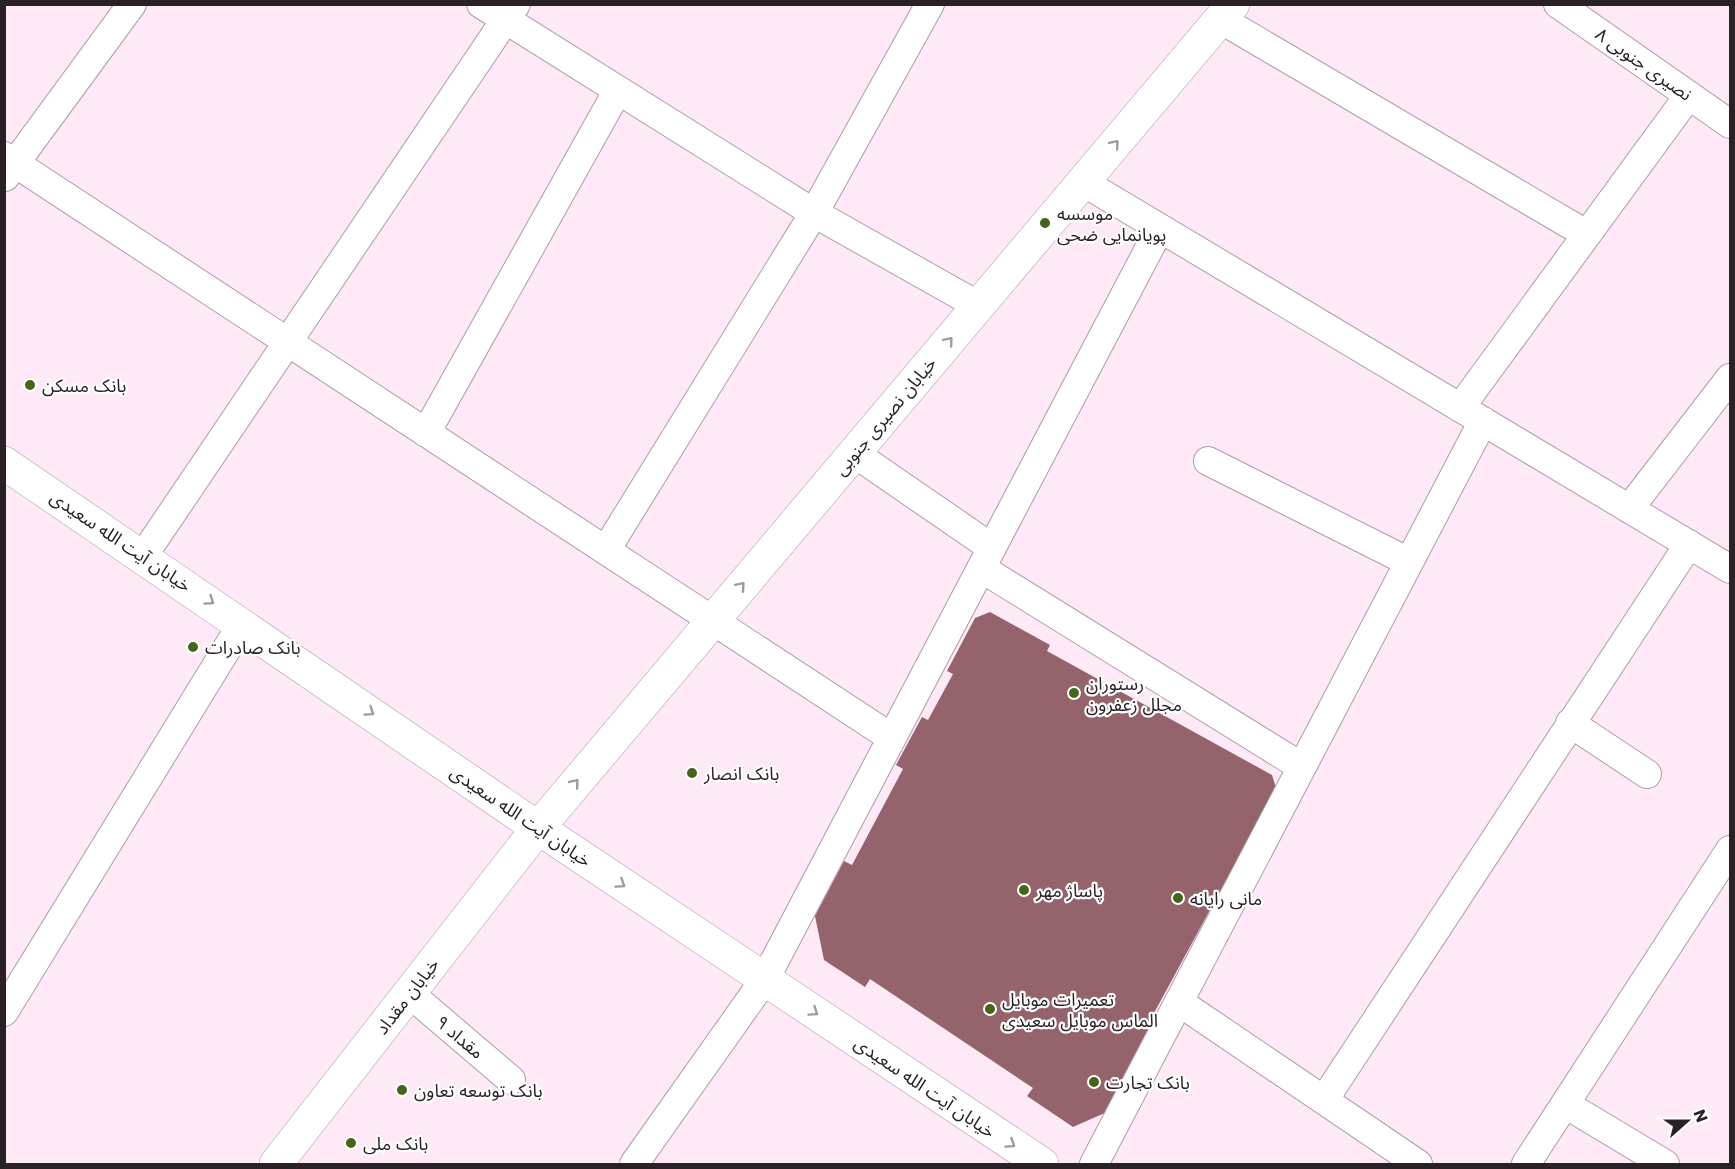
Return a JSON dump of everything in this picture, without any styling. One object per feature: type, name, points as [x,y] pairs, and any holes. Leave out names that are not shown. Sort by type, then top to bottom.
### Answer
[{"type":"street","points":[[132,4],[8,165],[288,341],[892,738]]},
{"type":"street","points":[[481,4],[510,12],[618,90],[814,213],[979,306]]},
{"type":"street","points":[[606,550],[814,213],[930,4]]},
{"type":"street","name":"نصیری جنوبی ۸","points":[[1558,4],[1731,124]]},
{"type":"street","points":[[143,556],[510,12]]},
{"type":"street","points":[[1227,12],[1586,234]]},
{"type":"street","name":"خیابان نصیری جنوبی","points":[[538,828],[712,619],[1227,12]]},
{"type":"street","points":[[426,433],[618,90]]},
{"type":"street","points":[[1094,1164],[1409,562],[1471,414],[1586,234],[1689,95]]},
{"type":"street","points":[[1083,182],[1731,569]]},
{"type":"street","points":[[634,1164],[765,980],[1160,228]]},
{"type":"street","points":[[1629,508],[1731,378]]},
{"type":"street","points":[[854,453],[987,558],[1302,767]]},
{"type":"street","points":[[1208,461],[1409,562]]},
{"type":"street","name":"خیابان آیت الله سعیدی","points":[[4,463],[538,828],[1042,1164]]},
{"type":"street","points":[[1324,1100],[1689,544]]},
{"type":"street","points":[[4,1012],[242,624]]},
{"type":"street","points":[[1570,723],[1647,774]]},
{"type":"street","name":"خیابان مقداد","points":[[276,1164],[538,828]]},
{"type":"street","points":[[1526,1164],[1731,850]]},
{"type":"street","name":"مقداد ۹","points":[[409,993],[511,1080]]},
{"type":"street","points":[[1179,1002],[1418,1164]]},
{"type":"street","points":[[1565,1104],[1665,1164]]},
{"type":"building","name":"پاساژ مهر","points":[[990,612],[1050,645],[1047,651],[1272,775],[1276,788],[1147,1026],[1155,1031],[1116,1108],[1073,1127],[1027,1096],[1033,1088],[870,979],[865,987],[824,960],[815,916],[844,861],[852,865],[903,769],[896,765],[922,717],[928,720],[953,674],[947,671],[975,618]]},
{"type":"place","name":"موسسه پویانمایی ضحی","points":[[1045,223]]},
{"type":"place","name":"بانک مسکن","points":[[30,385]]},
{"type":"place","name":"بانک صادرات","points":[[193,647]]},
{"type":"place","name":"رستوران مجلل زعفرون","points":[[1074,693]]},
{"type":"place","name":"بانک انصار","points":[[692,773]]},
{"type":"place","name":"پاساژ مهر","points":[[1024,890]]},
{"type":"place","name":"مانی رایانه","points":[[1178,898]]},
{"type":"place","name":"تعمیرات موبایل الماس موبایل سعیدی","points":[[990,1009]]},
{"type":"place","name":"بانک تجارت","points":[[1094,1082]]},
{"type":"place","name":"بانک توسعه تعاون","points":[[402,1090]]},
{"type":"place","name":"بانک ملی","points":[[351,1143]]}]
